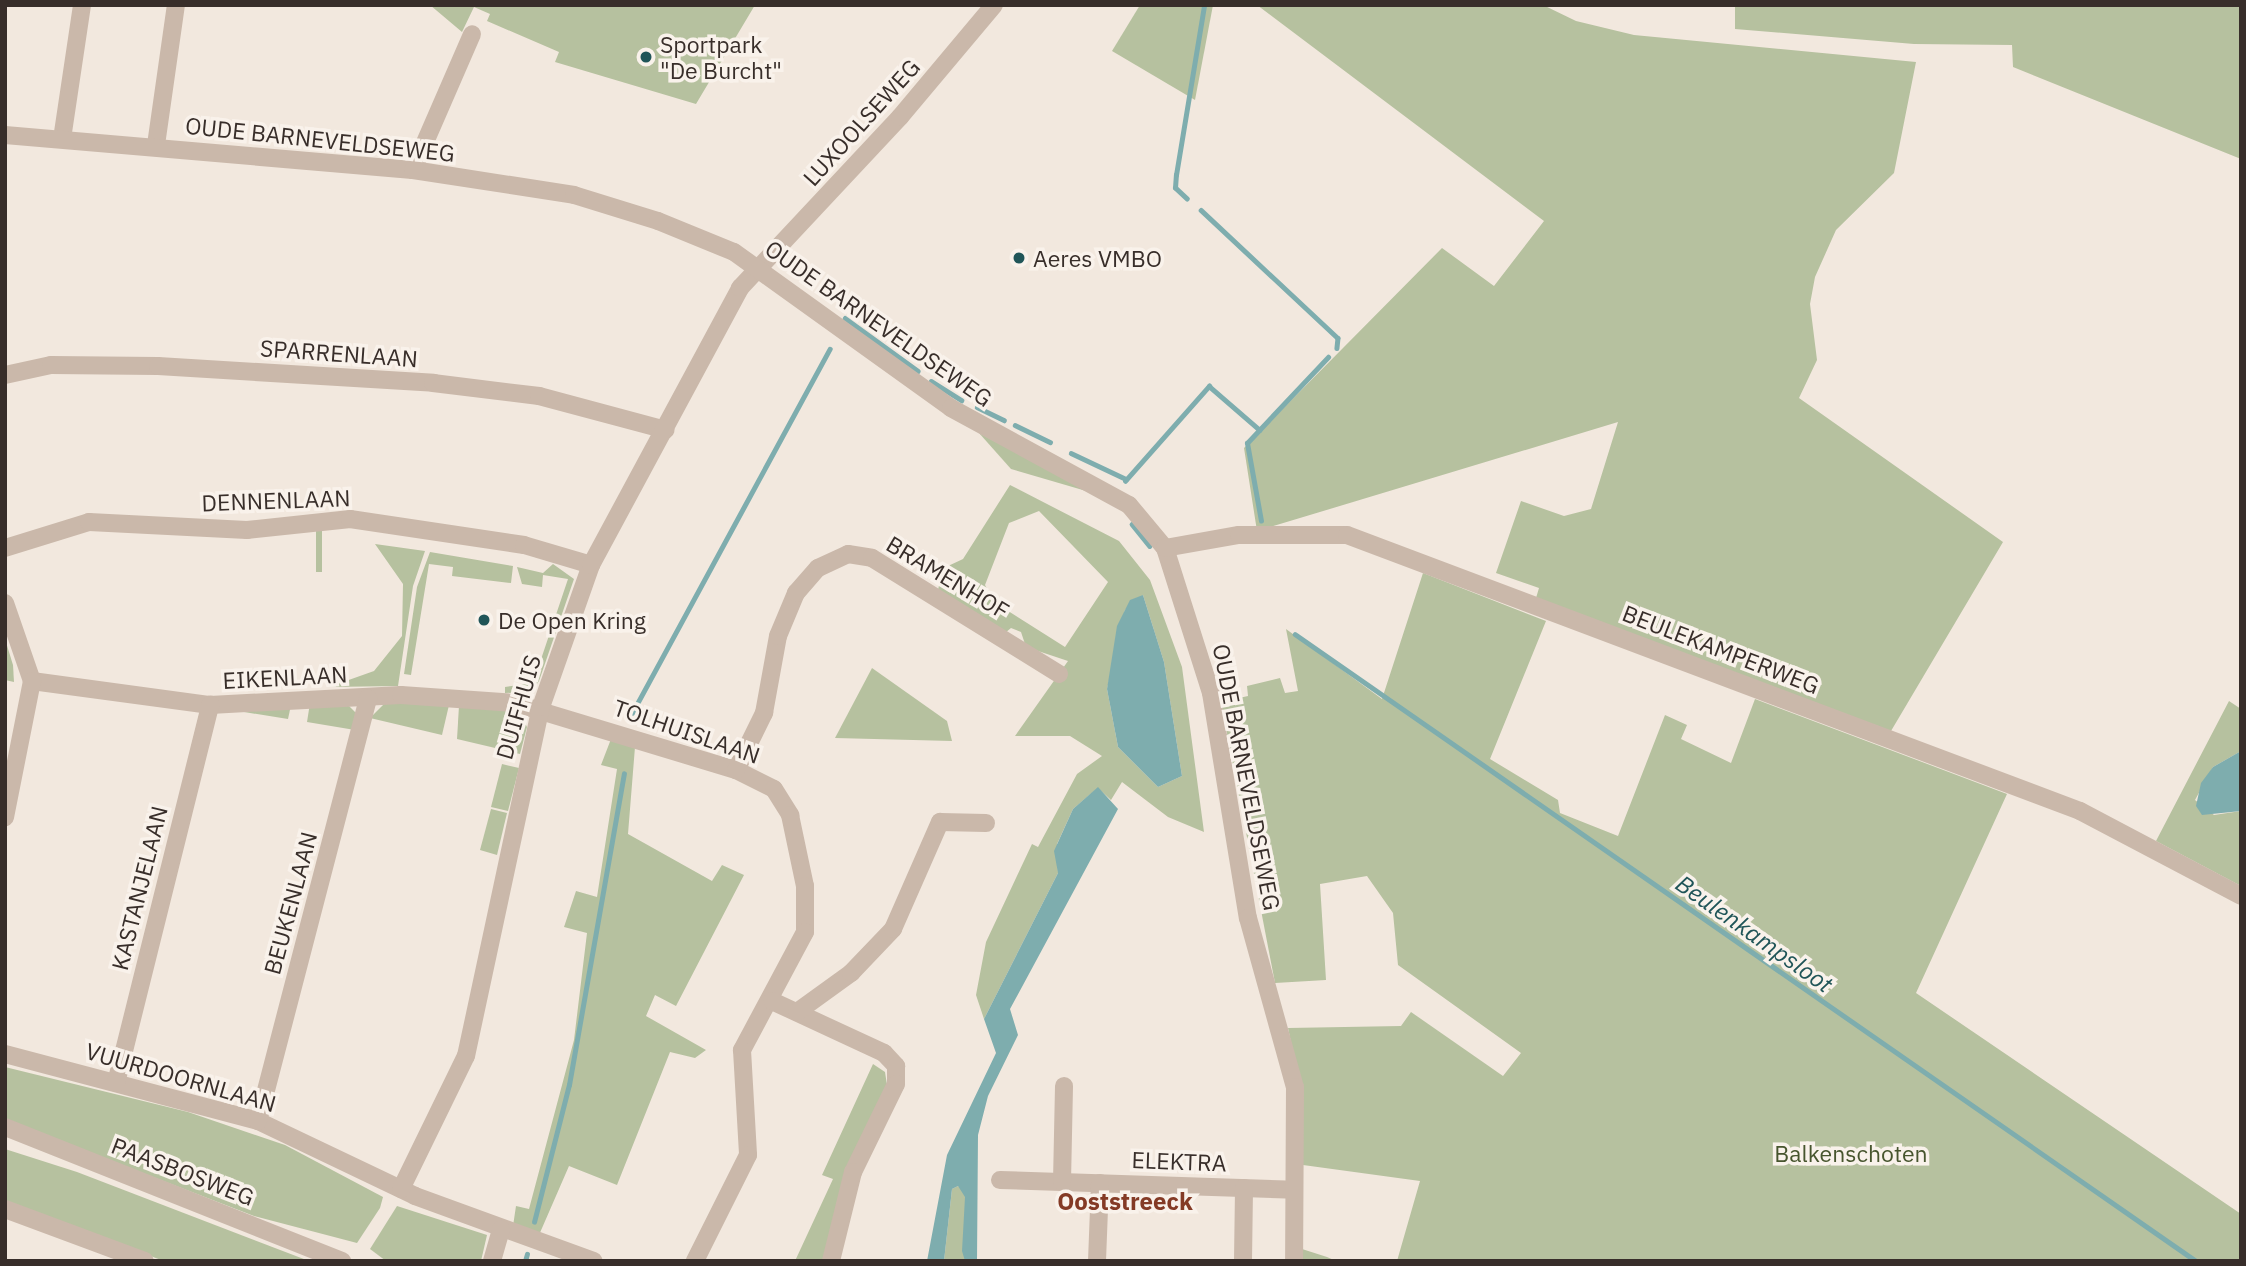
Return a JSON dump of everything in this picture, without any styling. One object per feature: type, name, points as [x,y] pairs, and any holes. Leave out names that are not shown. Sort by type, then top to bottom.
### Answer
[{"type":"street","points":[[62,139],[82,5]]},
{"type":"street","points":[[156,145],[176,5]]},
{"type":"street","name":"LUXOOLSEWEG","points":[[760,268],[994,5]]},
{"type":"street","points":[[412,170],[472,34]]},
{"type":"street","name":"OUDE BARNEVELDSEWEG","points":[[5,135],[156,145],[412,170],[574,195],[658,221],[760,268],[951,408],[1104,488],[1142,518],[1165,548],[1211,693],[1248,918],[1295,1087],[1294,1261]]},
{"type":"street","name":"DUIFHUIS","points":[[408,1193],[466,1056],[541,707],[591,565],[740,288],[760,268]]},
{"type":"street","name":"SPARRENLAAN","points":[[5,375],[51,365],[158,366],[433,383],[539,396],[666,430]]},
{"type":"street","name":"DENNENLAAN","points":[[5,548],[89,522],[247,530],[350,519],[524,545],[591,565]]},
{"type":"street","name":"BEULEKAMPERWEG","points":[[1165,548],[1239,535],[1347,535],[2080,810],[2241,897]]},
{"type":"street","name":"BRAMENHOF","points":[[736,770],[764,713],[778,635],[796,593],[818,568],[848,554],[873,558],[1059,674]]},
{"type":"street","points":[[5,603],[32,681],[5,817]]},
{"type":"street","name":"EIKENLAAN","points":[[32,681],[210,705],[401,695],[541,707]]},
{"type":"street","name":"BEUKENLAAN","points":[[258,1121],[368,698]]},
{"type":"street","name":"KASTANJELAAN","points":[[116,1083],[210,705]]},
{"type":"street","name":"TOLHUISLAAN","points":[[541,707],[736,770],[793,802],[805,886],[805,932],[772,1001],[742,1050],[748,1155],[695,1261]]},
{"type":"street","points":[[797,1012],[851,973],[893,929],[940,822],[986,823]]},
{"type":"street","points":[[772,1001],[884,1054],[898,1075],[853,1172],[831,1261]]},
{"type":"street","name":"VUURDOORNLAAN","points":[[5,1054],[258,1121],[408,1193]]},
{"type":"street","points":[[1062,1182],[1064,1086]]},
{"type":"street","name":"PAASBOSWEG","points":[[5,1127],[342,1261]]},
{"type":"street","name":"ELEKTRA","points":[[1000,1180],[1294,1190]]},
{"type":"street","points":[[1097,1261],[1100,1183]]},
{"type":"street","points":[[1243,1261],[1244,1188]]},
{"type":"street","points":[[408,1193],[594,1261]]},
{"type":"street","points":[[5,1209],[145,1261]]},
{"type":"street","points":[[492,1261],[501,1229]]},
{"type":"green space","name":"Sportpark \"De Burcht\"","points":[[430,5],[755,5],[696,104],[555,62],[559,52],[487,21],[490,14],[474,7],[462,32]]},
{"type":"green space","points":[[1140,5],[1213,5],[1195,100],[1112,51]]},
{"type":"green space","points":[[1257,5],[1543,5],[1576,21],[1634,35],[1916,62],[1894,173],[1836,230],[1815,277],[1810,304],[1817,360],[1799,398],[2003,542],[1891,731],[1536,598],[1539,588],[1496,573],[1521,501],[1564,516],[1591,509],[1618,422],[1257,531],[1244,448],[1442,248],[1494,286],[1544,221]]},
{"type":"green space","points":[[1735,5],[2241,5],[2241,159],[2013,67],[2012,45],[1914,44],[1735,29]]},
{"type":"green space","points":[[979,433],[1093,493],[1011,469]]},
{"type":"green space","points":[[1010,485],[1119,541],[1150,580],[1182,667],[1204,832],[1168,817],[1122,782],[1111,800],[1098,788],[1088,796],[1073,809],[1057,844],[1058,873],[984,1019],[976,995],[986,942],[1032,844],[1038,847],[1077,774],[1102,756],[1070,736],[1015,736],[1068,661],[1026,647],[1021,632],[1011,628],[1005,633],[938,590],[940,581],[931,574],[963,559]],"holes":[[[1039,511],[1108,582],[1065,647],[994,602],[985,585],[1009,523]],[[1143,595],[1164,662],[1182,776],[1158,787],[1118,747],[1107,689],[1125,610]]]},
{"type":"green space","points":[[322,530],[322,572],[316,572],[316,531]]},
{"type":"green space","points":[[375,544],[425,551],[413,586],[398,686],[329,687],[374,671],[402,636],[403,584]]},
{"type":"green space","points":[[430,552],[513,566],[511,583],[452,576],[453,567],[429,564],[411,675],[404,674],[417,587]]},
{"type":"green space","points":[[553,564],[574,579],[539,681],[531,692],[505,693],[505,687],[533,683],[568,579],[543,575],[542,587],[522,584],[517,567],[543,573]]},
{"type":"green space","name":"Balkenschoten","points":[[1423,573],[1546,621],[1490,759],[1558,800],[1560,813],[1618,836],[1665,715],[1687,725],[1681,739],[1731,763],[1755,699],[2007,794],[1916,993],[2241,1214],[2241,1261],[1397,1261],[1420,1181],[1303,1165],[1303,1099],[1288,1028],[1401,1026],[1411,1012],[1503,1076],[1521,1053],[1398,965],[1393,913],[1367,876],[1320,884],[1326,980],[1275,983],[1221,702],[1248,696],[1247,686],[1280,678],[1285,693],[1298,691],[1286,629],[1382,699]]},
{"type":"green space","points":[[5,639],[13,665],[14,682],[5,680]]},
{"type":"green space","points":[[872,668],[947,721],[952,741],[835,738]]},
{"type":"green space","points":[[2229,701],[2241,709],[2241,751],[2213,767],[2195,800],[2214,815],[2241,811],[2241,886],[2156,841]]},
{"type":"green space","points":[[345,702],[356,713],[355,730],[307,722],[310,703]]},
{"type":"green space","points":[[386,702],[449,705],[442,735],[370,718]]},
{"type":"green space","points":[[291,705],[288,719],[238,711]]},
{"type":"green space","points":[[459,706],[518,710],[527,727],[520,754],[457,739]]},
{"type":"green space","points":[[611,739],[635,747],[628,834],[712,881],[722,865],[744,875],[676,1006],[655,995],[646,1016],[706,1050],[695,1058],[670,1052],[617,1185],[569,1166],[539,1235],[513,1226],[516,1206],[529,1209],[574,1040],[587,933],[564,927],[576,891],[597,897],[617,769],[601,765]]},
{"type":"green space","points":[[502,764],[519,768],[508,811],[491,807]]},
{"type":"green space","points":[[491,809],[507,813],[497,855],[480,850]]},
{"type":"green space","points":[[873,1064],[885,1072],[887,1085],[846,1168],[826,1261],[795,1261],[833,1179],[822,1175]]},
{"type":"green space","points":[[5,1067],[188,1112],[285,1145],[383,1197],[380,1208],[357,1243],[254,1216],[5,1120]]},
{"type":"green space","points":[[5,1149],[77,1172],[309,1261],[164,1261],[5,1203]]},
{"type":"green space","points":[[958,1186],[965,1191],[965,1261],[944,1261],[952,1189]]},
{"type":"green space","points":[[397,1206],[487,1235],[481,1261],[386,1261],[370,1249]]},
{"type":"green space","points":[[1302,1249],[1327,1257],[1336,1261],[1302,1261]]},
{"type":"water","points":[[1143,595],[1164,662],[1182,776],[1158,787],[1118,747],[1107,689],[1117,626],[1130,600]]},
{"type":"water","points":[[2241,751],[2241,811],[2202,815],[2196,806],[2201,783],[2213,767]]},
{"type":"water","points":[[1098,787],[1118,809],[1010,1009],[1018,1035],[988,1096],[978,1135],[977,1261],[965,1261],[962,1251],[965,1197],[958,1186],[952,1189],[944,1261],[927,1261],[947,1155],[996,1053],[984,1019],[1058,873],[1054,851],[1073,809]]},
{"type":"waterway","name":"Beulenkampsloot","points":[[1187,199],[1175,188],[1176,175],[1204,5]]},
{"type":"waterway","name":"Beulenkampsloot","points":[[1201,210],[1338,338],[1337,348]]},
{"type":"waterway","points":[[845,318],[918,371]]},
{"type":"waterway","points":[[632,713],[830,349]]},
{"type":"waterway","name":"Beulenkampsloot","points":[[1261,521],[1247,443],[1328,357]]},
{"type":"waterway","points":[[931,381],[961,400]]},
{"type":"waterway","points":[[1125,481],[1209,386],[1260,430]]},
{"type":"waterway","points":[[977,407],[1004,420]]},
{"type":"waterway","points":[[1015,425],[1050,442]]},
{"type":"waterway","points":[[1071,453],[1126,479]]},
{"type":"waterway","points":[[1132,524],[1150,546]]},
{"type":"waterway","name":"Beulenkampsloot","points":[[1295,634],[2196,1261]]},
{"type":"waterway","points":[[534,1222],[569,1085],[624,774]]},
{"type":"waterway","points":[[525,1261],[527,1254]]},
{"type":"place","name":"Sportpark \"De Burcht\"","points":[[646,57]]},
{"type":"place","name":"Aeres VMBO","points":[[1019,258]]},
{"type":"place","name":"De Open Kring","points":[[484,620]]},
{"type":"district","name":"Ooststreeck","points":[[1125,1202]]}]
